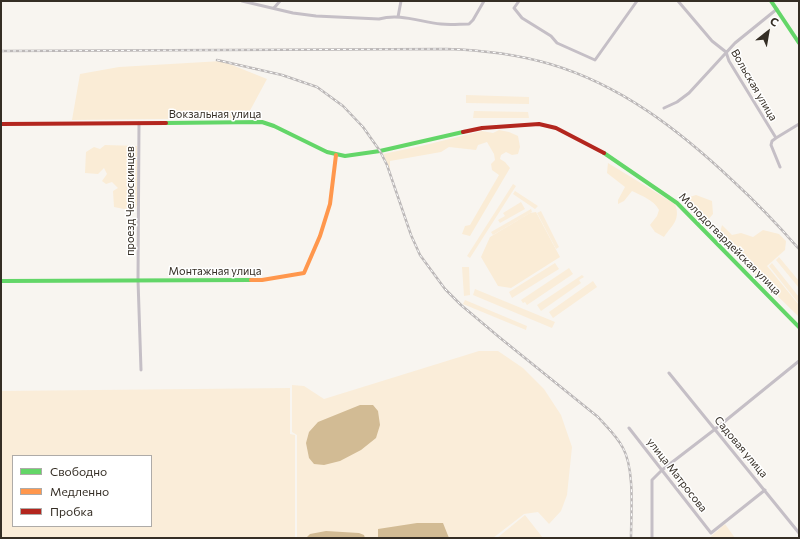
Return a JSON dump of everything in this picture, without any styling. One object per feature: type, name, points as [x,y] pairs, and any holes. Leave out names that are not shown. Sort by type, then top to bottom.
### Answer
[{"type":"street","points":[[242,1],[293,13],[316,16],[380,19],[389,16],[441,24],[469,24],[484,1]]},
{"type":"street","points":[[274,8],[280,1]]},
{"type":"street","points":[[398,17],[401,1]]},
{"type":"street","points":[[518,1],[514,8],[522,18],[551,36],[557,43],[595,60],[637,1]]},
{"type":"street","name":"Вольская улица","points":[[678,1],[712,41],[726,52],[729,62],[776,138],[772,141],[771,145],[780,167]]},
{"type":"street","points":[[770,1],[777,9],[799,43]]},
{"type":"street","points":[[664,108],[678,102],[689,94],[735,43],[777,9]]},
{"type":"street","name":"Вокзальная улица","points":[[1,124],[262,122],[274,126],[336,155],[359,155],[482,128],[539,124]]},
{"type":"street","name":"проезд Челюскинцев","points":[[139,123],[138,280],[141,370]]},
{"type":"street","name":"Молодогвардейская улица","points":[[539,124],[556,128],[598,149],[677,203],[799,327]]},
{"type":"street","points":[[776,138],[799,124]]},
{"type":"street","name":"Монтажная улица","points":[[1,281],[262,280],[304,273],[320,236],[330,204],[336,155]]},
{"type":"street","points":[[652,538],[652,480],[662,470],[799,361]]},
{"type":"street","name":"Садовая улица","points":[[669,372],[714,430],[766,490],[799,533]]},
{"type":"street","name":"улица Матросова","points":[[629,428],[711,533],[766,490]]},
{"type":"shaded area","points":[[222,61],[267,79],[246,118],[72,120],[80,74],[119,67]]},
{"type":"shaded area","points":[[466,95],[529,97],[529,104],[466,103]]},
{"type":"shaded area","points":[[474,111],[528,112],[529,118],[473,118]]},
{"type":"shaded area","points":[[499,130],[518,136],[520,147],[518,154],[512,155],[506,152],[501,155],[500,159],[510,168],[470,236],[462,234],[465,226],[470,225],[499,175],[492,170],[491,164],[495,160],[494,154],[487,142],[478,145],[476,150],[449,147],[441,152],[390,161],[390,169],[383,154],[482,131],[493,133]]},
{"type":"shaded area","points":[[105,145],[137,146],[137,205],[134,211],[114,207],[113,191],[118,188],[112,182],[106,184],[102,181],[107,174],[104,168],[98,174],[85,173],[86,152],[94,147],[100,149]]},
{"type":"shaded area","points":[[608,163],[675,204],[677,214],[675,222],[664,237],[655,232],[650,225],[657,216],[659,210],[651,201],[632,191],[624,201],[618,204],[618,200],[625,187],[607,173]]},
{"type":"shaded area","points":[[513,184],[516,186],[470,258],[467,256]]},
{"type":"shaded area","points":[[515,191],[538,206],[535,209],[513,194]]},
{"type":"shaded area","points":[[696,195],[712,201],[713,214],[707,221],[693,214],[685,201],[686,198]]},
{"type":"shaded area","points":[[521,202],[525,209],[500,223],[498,220],[505,216],[503,213]]},
{"type":"shaded area","points":[[531,209],[532,212],[493,235],[491,232]]},
{"type":"shaded area","points":[[541,211],[559,247],[556,249],[537,213]]},
{"type":"shaded area","points":[[536,212],[560,257],[511,288],[498,286],[481,257],[490,237],[530,213]]},
{"type":"shaded area","points":[[722,225],[732,235],[741,233],[753,237],[763,230],[779,234],[786,241],[785,250],[767,266],[799,305],[799,317],[719,237]]},
{"type":"shaded area","points":[[779,257],[799,281],[799,288],[776,260]]},
{"type":"shaded area","points":[[555,263],[559,269],[512,298],[509,292]]},
{"type":"shaded area","points":[[772,263],[799,297],[799,304],[769,266]]},
{"type":"shaded area","points":[[462,267],[469,267],[470,295],[464,296]]},
{"type":"shaded area","points":[[569,268],[573,274],[527,305],[525,302],[523,303],[521,300]]},
{"type":"shaded area","points":[[582,275],[584,277],[579,280],[581,283],[541,311],[537,305]]},
{"type":"shaded area","points":[[593,281],[597,287],[553,318],[549,312]]},
{"type":"shaded area","points":[[475,289],[555,322],[552,328],[473,295]]},
{"type":"shaded area","points":[[465,300],[527,326],[526,330],[463,304]]},
{"type":"shaded area","points":[[479,351],[498,351],[523,368],[544,389],[561,415],[572,447],[567,495],[561,511],[549,524],[538,512],[524,514],[493,538],[297,538],[297,435],[292,432],[292,385],[304,386],[324,399]]},
{"type":"shaded area","points":[[290,388],[290,434],[295,435],[295,538],[1,538],[1,391]]},
{"type":"shaded area","points":[[360,405],[373,405],[378,411],[380,425],[376,438],[361,450],[340,461],[324,465],[314,464],[309,458],[306,443],[309,432],[318,422]]},
{"type":"shaded area","points":[[525,515],[543,538],[497,538]]},
{"type":"shaded area","points":[[417,523],[443,523],[449,538],[378,538],[378,529]]},
{"type":"shaded area","points":[[725,524],[735,538],[709,538]]},
{"type":"shaded area","points":[[326,531],[359,533],[364,535],[365,538],[306,538],[310,534]]},
{"type":"railway","points":[[1,51],[446,49],[498,53],[550,64],[601,84],[648,111],[670,127],[741,188],[799,249]]},
{"type":"railway","points":[[217,60],[282,75],[317,87],[343,106],[363,127],[380,151],[387,165],[411,235],[420,255],[445,289],[461,305],[499,337],[598,417],[621,444],[627,457],[631,480],[631,538]]},
{"type":"traffic: fast","points":[[771,1],[799,43]]},
{"type":"traffic: fast","points":[[166,123],[262,122],[274,126],[327,152],[345,156],[380,151],[463,132]]},
{"type":"traffic: fast","points":[[604,153],[677,203],[799,327]]},
{"type":"traffic: fast","points":[[1,281],[251,280]]},
{"type":"traffic: slow","points":[[251,280],[262,280],[304,273],[320,236],[330,204],[336,155]]},
{"type":"traffic: jam","points":[[1,124],[166,123]]},
{"type":"traffic: jam","points":[[463,132],[482,128],[539,124],[556,128],[604,153]]}]
